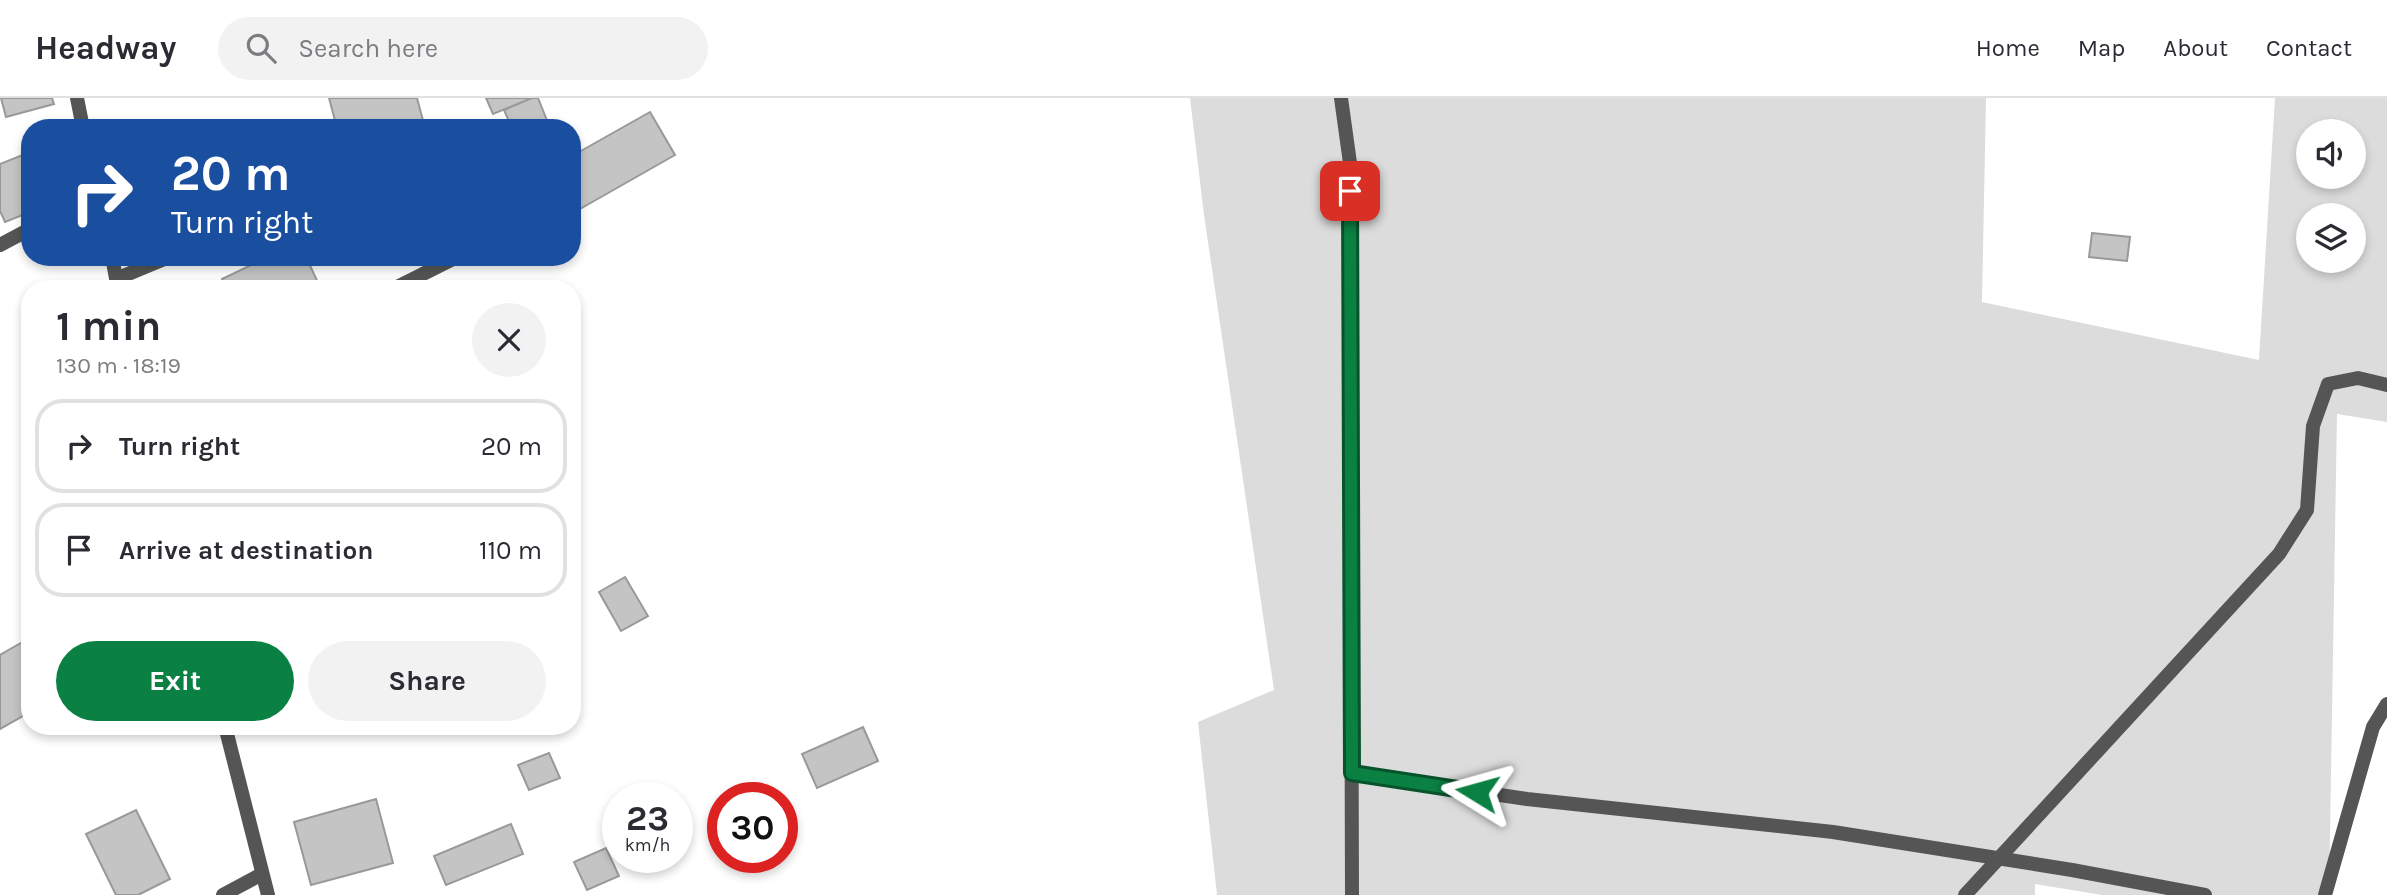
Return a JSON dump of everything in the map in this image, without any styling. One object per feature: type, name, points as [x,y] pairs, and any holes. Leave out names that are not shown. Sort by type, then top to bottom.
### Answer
[{"type":"street","points":[[77,98],[81,119]]},
{"type":"street","points":[[1341,98],[1350,163],[1352,895]]},
{"type":"street","points":[[0,245],[21,234]]},
{"type":"street","points":[[125,280],[152,266]]},
{"type":"street","points":[[411,280],[439,266]]},
{"type":"street","points":[[1965,895],[2279,554],[2307,510],[2313,426],[2328,384],[2358,378],[2387,385]]},
{"type":"street","points":[[2325,895],[2374,727],[2387,704]]},
{"type":"street","points":[[227,735],[268,895]]},
{"type":"street","points":[[1352,773],[1527,799],[1833,832],[2205,895]]},
{"type":"street","points":[[223,895],[262,874]]},
{"type":"shaded area","points":[[1190,98],[1986,98],[1982,302],[2259,360],[2275,98],[2387,98],[2387,422],[2337,414],[2329,895],[2102,895],[2035,884],[2035,895],[1217,895],[1198,722],[1274,690],[1204,215]]},
{"type":"building","points":[[1,98],[52,98],[54,104],[6,117]]},
{"type":"building","points":[[329,98],[417,98],[423,119],[335,119]]},
{"type":"building","points":[[486,98],[532,98],[493,114]]},
{"type":"building","points":[[538,98],[546,119],[508,119],[504,110]]},
{"type":"building","points":[[650,112],[675,155],[581,208],[581,151]]},
{"type":"building","points":[[21,156],[21,216],[5,222],[0,211],[0,164]]},
{"type":"building","points":[[2092,233],[2130,237],[2127,261],[2089,257]]},
{"type":"building","points":[[249,266],[310,266],[317,280],[222,280]]},
{"type":"building","points":[[625,577],[648,616],[621,631],[599,592]]},
{"type":"building","points":[[21,643],[21,717],[0,729],[0,655]]},
{"type":"building","points":[[863,727],[878,761],[817,788],[802,754]]},
{"type":"building","points":[[549,753],[560,778],[529,790],[518,765]]},
{"type":"building","points":[[376,799],[393,863],[311,885],[294,822]]},
{"type":"building","points":[[136,810],[170,879],[138,895],[116,895],[86,834]]},
{"type":"building","points":[[511,824],[523,854],[446,885],[434,856]]},
{"type":"building","points":[[602,850],[602,873],[618,873],[619,876],[587,890],[574,862]]},
{"type":"route","points":[[1350,191],[1352,773],[1477,792]]}]
